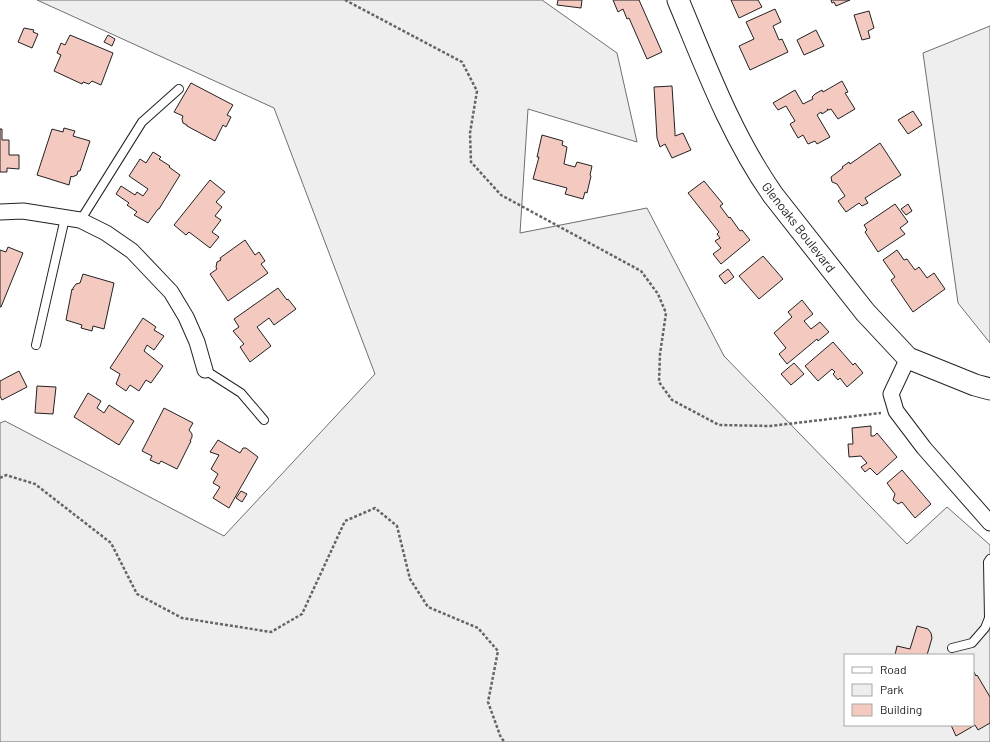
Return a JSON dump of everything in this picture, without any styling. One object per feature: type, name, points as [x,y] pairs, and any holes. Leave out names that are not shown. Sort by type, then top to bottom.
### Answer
[{"type":"street","name":"Glenoaks Boulevard","points":[[678,0],[725,112],[759,175],[806,238],[865,312],[908,358],[969,383],[990,389]]},
{"type":"street","points":[[0,212],[23,211],[80,221],[106,233],[132,251],[171,292],[186,317],[197,342],[205,370]]},
{"type":"street","points":[[908,358],[891,394],[896,411],[924,448],[990,523]]},
{"type":"lane","points":[[80,221],[142,122],[179,89]]},
{"type":"lane","points":[[36,345],[65,218]]},
{"type":"lane","points":[[205,370],[242,393],[264,420]]},
{"type":"lane","points":[[952,648],[972,643],[985,628],[989,618],[988,562],[990,559]]},
{"type":"path","points":[[345,0],[462,62],[477,91],[470,133],[471,162],[501,195],[641,271],[658,294],[666,313],[660,354],[659,382],[672,400],[720,425],[770,426],[896,411]]},
{"type":"path","points":[[0,478],[6,475],[35,484],[111,543],[137,594],[182,618],[271,632],[302,614],[345,521],[375,508],[397,526],[410,579],[428,607],[478,628],[498,651],[488,702],[501,738],[505,742]]},
{"type":"green space","points":[[37,0],[542,0],[617,53],[637,142],[528,109],[520,233],[647,208],[724,356],[907,544],[947,507],[990,545],[990,742],[0,742],[0,423],[5,421],[224,536],[375,374],[274,108]]},
{"type":"green space","points":[[990,26],[990,343],[958,303],[923,53]]},
{"type":"building","points":[[558,0],[582,0],[581,8],[557,5]]},
{"type":"building","points":[[613,0],[639,0],[662,52],[647,59],[629,18],[627,19],[623,9],[618,12]]},
{"type":"building","points":[[731,0],[758,0],[762,7],[739,18]]},
{"type":"building","points":[[831,0],[850,0],[836,6]]},
{"type":"building","points":[[775,9],[781,22],[773,26],[779,40],[782,39],[788,52],[750,70],[739,46],[754,39],[746,22]]},
{"type":"building","points":[[869,11],[874,28],[868,31],[870,38],[862,40],[854,15]]},
{"type":"building","points":[[24,28],[34,30],[33,32],[38,34],[32,48],[18,42]]},
{"type":"building","points":[[816,30],[824,46],[804,55],[797,40]]},
{"type":"building","points":[[70,35],[113,53],[101,85],[92,81],[89,84],[83,82],[82,84],[54,71],[61,55],[57,53],[61,43],[65,45]]},
{"type":"building","points":[[108,35],[115,39],[112,46],[104,42]]},
{"type":"building","points":[[842,81],[848,92],[845,93],[855,109],[838,119],[831,109],[827,109],[828,110],[822,114],[821,112],[817,115],[830,137],[817,144],[815,141],[808,144],[803,135],[798,138],[790,124],[795,121],[786,106],[778,110],[773,103],[795,90],[803,104],[813,99],[812,97],[815,94],[822,90],[823,92]]},
{"type":"building","points":[[191,83],[233,105],[227,115],[231,117],[226,127],[223,125],[215,141],[187,126],[183,123],[183,116],[174,112]]},
{"type":"building","points":[[672,86],[675,136],[683,133],[691,150],[672,158],[665,144],[660,147],[657,138],[654,87]]},
{"type":"building","points":[[913,111],[922,125],[908,134],[898,120]]},
{"type":"building","points":[[64,128],[75,131],[73,136],[90,141],[80,171],[78,171],[77,175],[71,176],[69,185],[37,175],[52,129],[63,132]]},
{"type":"building","points":[[0,129],[2,129],[2,140],[9,140],[9,155],[19,155],[19,169],[7,168],[7,172],[0,172]]},
{"type":"building","points":[[542,135],[563,141],[562,145],[567,147],[564,164],[575,167],[577,162],[592,166],[587,193],[585,192],[583,199],[565,194],[567,188],[533,179],[539,157],[537,157]]},
{"type":"building","points":[[880,143],[901,175],[865,198],[868,203],[862,206],[859,203],[846,212],[838,201],[845,196],[837,184],[832,182],[831,177],[849,162],[850,164]]},
{"type":"building","points":[[153,152],[161,157],[159,159],[180,175],[159,209],[148,223],[134,215],[137,212],[127,205],[129,203],[116,194],[121,186],[135,195],[137,192],[143,196],[148,189],[129,176],[140,159],[146,163]]},
{"type":"building","points":[[210,180],[225,192],[216,202],[222,207],[215,216],[221,220],[212,232],[219,237],[210,248],[189,232],[186,235],[174,225]]},
{"type":"building","points":[[704,181],[723,204],[720,206],[729,218],[730,217],[740,231],[742,230],[750,240],[721,264],[713,254],[721,248],[715,241],[720,238],[717,234],[719,232],[688,193]]},
{"type":"building","points":[[895,204],[908,222],[900,228],[905,234],[878,252],[865,232],[867,230],[864,225]]},
{"type":"building","points":[[908,204],[912,211],[906,215],[901,209]]},
{"type":"building","points":[[245,240],[255,255],[259,252],[265,261],[261,264],[268,273],[228,301],[210,274],[217,269],[217,262],[221,260],[220,258]]},
{"type":"building","points":[[8,247],[23,253],[0,307],[0,250],[6,252]]},
{"type":"building","points":[[897,250],[904,260],[907,259],[915,270],[919,267],[927,278],[934,273],[945,289],[913,312],[891,280],[895,277],[883,260]]},
{"type":"building","points":[[763,256],[783,279],[759,299],[739,276]]},
{"type":"building","points":[[728,269],[734,277],[725,284],[719,276]]},
{"type":"building","points":[[83,274],[114,283],[104,329],[93,326],[92,331],[81,328],[82,325],[66,320],[72,289],[73,290],[76,284],[80,283]]},
{"type":"building","points":[[278,288],[296,309],[274,325],[269,318],[257,327],[271,346],[250,362],[240,347],[244,344],[233,331],[239,327],[234,319]]},
{"type":"building","points":[[802,300],[813,314],[804,321],[811,329],[820,322],[829,332],[818,341],[817,339],[787,364],[779,354],[786,348],[774,333],[792,317],[788,312]]},
{"type":"building","points":[[143,318],[156,327],[154,330],[164,336],[154,350],[147,345],[144,351],[163,366],[151,383],[146,380],[139,391],[130,385],[126,391],[116,384],[120,374],[110,368]]},
{"type":"building","points":[[833,342],[853,365],[855,363],[863,373],[847,387],[840,378],[838,380],[833,374],[835,372],[832,369],[818,381],[805,366]]},
{"type":"building","points":[[794,363],[804,374],[791,385],[781,374]]},
{"type":"building","points":[[19,371],[27,387],[2,400],[0,396],[0,381]]},
{"type":"building","points":[[37,386],[56,387],[53,414],[35,413]]},
{"type":"building","points":[[88,393],[101,401],[97,408],[104,413],[109,405],[134,421],[119,445],[74,417]]},
{"type":"building","points":[[164,408],[193,423],[189,430],[192,434],[191,441],[177,469],[161,461],[159,464],[150,460],[152,456],[142,451]]},
{"type":"building","points":[[871,426],[871,436],[874,436],[877,433],[897,457],[877,475],[870,468],[865,472],[861,467],[867,463],[861,456],[849,457],[848,444],[853,444],[852,428]]},
{"type":"building","points":[[218,440],[240,453],[243,448],[246,448],[258,457],[229,508],[213,498],[220,487],[213,483],[218,474],[211,469],[219,455],[210,452]]},
{"type":"building","points":[[902,470],[931,504],[915,518],[902,502],[898,504],[893,500],[895,494],[887,483]]},
{"type":"building","points":[[241,491],[247,494],[242,502],[236,498]]},
{"type":"building","points":[[917,626],[928,629],[932,638],[927,654],[895,654],[897,646],[910,649]]},
{"type":"building","points":[[974,672],[990,697],[990,723],[978,730],[975,725]]},
{"type":"building","points":[[951,726],[973,726],[956,736]]}]
